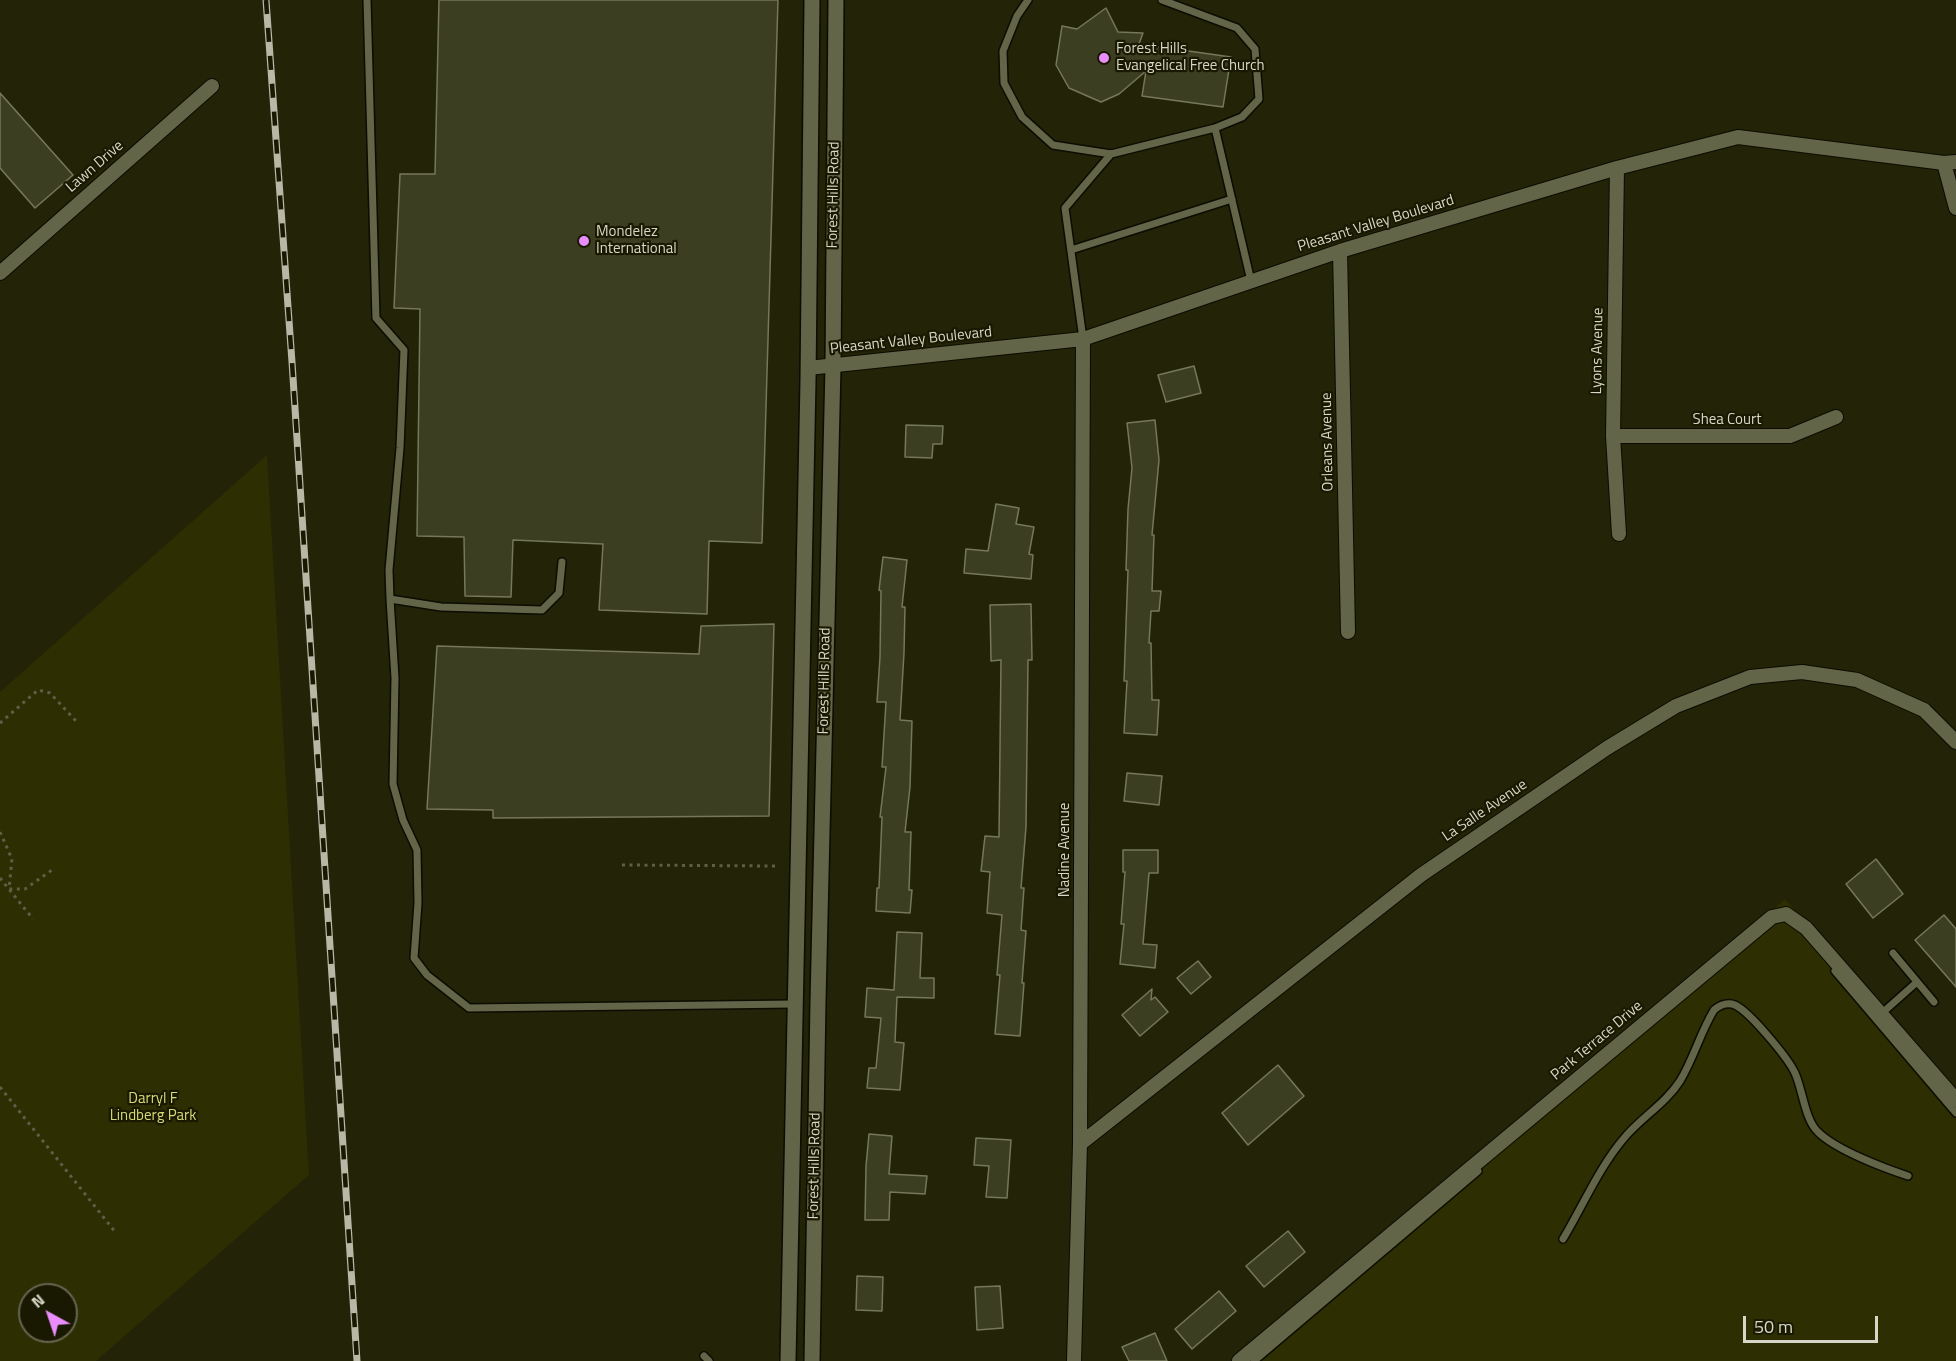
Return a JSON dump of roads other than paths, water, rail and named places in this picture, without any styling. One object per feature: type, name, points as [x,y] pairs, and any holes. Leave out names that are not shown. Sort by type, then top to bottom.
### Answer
[{"type":"street","name":"Forest Hills Road","points":[[788,1361],[808,368],[812,0]]},
{"type":"street","name":"Forest Hills Road","points":[[813,1361],[818,1001],[832,367],[836,0]]},
{"type":"street","name":"Lawn Drive","points":[[0,273],[212,86]]},
{"type":"street","name":"Pleasant Valley Boulevard","points":[[808,368],[1083,339],[1340,251],[1617,168],[1738,137],[1950,162]]},
{"type":"street","points":[[1950,162],[1956,208]]},
{"type":"street","name":"Lyons Avenue","points":[[1617,168],[1613,436],[1619,534]]},
{"type":"street","name":"Orleans Avenue","points":[[1340,251],[1348,632]]},
{"type":"street","name":"Nadine Avenue","points":[[1074,1361],[1080,1144],[1083,339]]},
{"type":"street","name":"Shea Court","points":[[1613,436],[1791,436],[1836,417]]},
{"type":"street","name":"La Salle Avenue","points":[[1080,1144],[1420,874],[1607,748],[1676,706],[1750,677],[1802,672],[1857,680],[1924,710],[1956,742]]},
{"type":"street","name":"Park Terrace Drive","points":[[1239,1361],[1772,917],[1786,914],[1806,928],[1956,1100]]},
{"type":"street","points":[[794,1004],[818,1001]]},
{"type":"lane","points":[[367,0],[376,318],[404,350],[400,448],[389,570],[395,678],[393,784],[403,820],[417,850],[418,903],[414,958],[427,975],[469,1008],[794,1004]]},
{"type":"lane","points":[[1028,0],[1017,16],[1003,51],[1004,82],[1022,117],[1053,145],[1111,154],[1215,128],[1242,117],[1259,99],[1255,49],[1237,28],[1162,0]]},
{"type":"lane","points":[[1215,128],[1251,282]]},
{"type":"lane","points":[[1083,339],[1065,208],[1111,154]]},
{"type":"lane","points":[[1071,250],[1232,199]]},
{"type":"lane","points":[[390,599],[441,607],[542,610],[560,593],[562,562]]},
{"type":"lane","points":[[1254,1361],[1772,921],[1785,918],[1795,924],[1956,1113]]},
{"type":"lane","points":[[1893,953],[1934,1002]]},
{"type":"lane","points":[[1881,1014],[1917,982]]},
{"type":"lane","points":[[1563,1239],[1624,1138],[1666,1098],[1678,1083],[1689,1065],[1714,1010],[1719,1005],[1734,1005],[1755,1022],[1794,1071],[1803,1092],[1807,1115],[1817,1132],[1833,1143],[1881,1167],[1908,1176]]},
{"type":"railway","points":[[266,0],[357,1361]]},
{"type":"place","name":"Forest Hills Evangelical Free Church","points":[[1104,58]]},
{"type":"place","name":"Mondelez International","points":[[584,241]]},
{"type":"park label","name":"Darryl F Lindberg Park","points":[[153,1108]]}]
